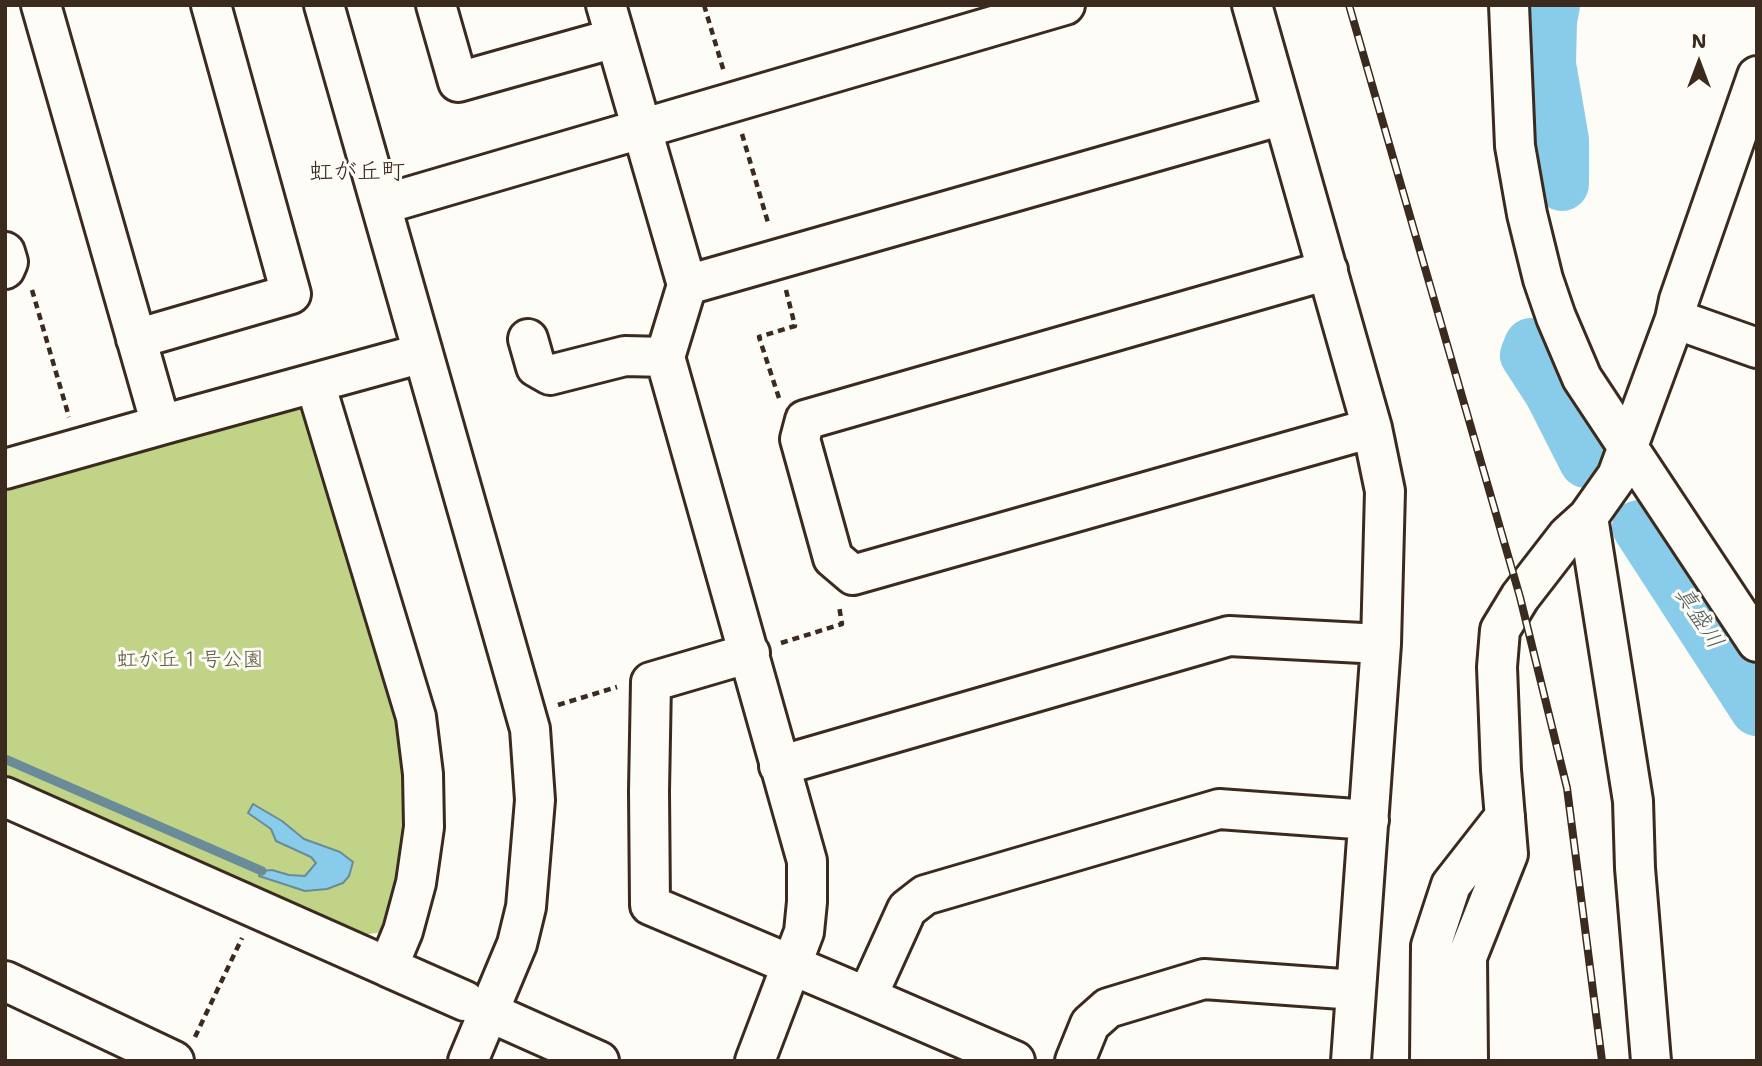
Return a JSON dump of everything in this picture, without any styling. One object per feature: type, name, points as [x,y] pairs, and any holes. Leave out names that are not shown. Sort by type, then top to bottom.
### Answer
[{"type":"street","points":[[41,5],[161,425]]},
{"type":"street","points":[[136,339],[291,294],[211,5]]},
{"type":"street","points":[[324,5],[530,729],[534,764],[534,834],[526,907],[517,944],[477,1006],[468,1061]]},
{"type":"street","points":[[436,5],[458,82],[610,22],[687,285],[665,357],[807,861],[804,932],[755,1061]]},
{"type":"street","points":[[381,205],[1065,5]]},
{"type":"street","points":[[1252,5],[1381,461],[1386,503],[1381,644],[1351,1061]]},
{"type":"street","points":[[1509,5],[1515,146],[1527,214],[1543,279],[1582,378],[1628,449],[1741,595],[1757,642]]},
{"type":"street","points":[[1468,1061],[1467,957],[1508,854],[1497,667],[1500,630],[1520,597],[1568,535],[1588,517],[1617,476],[1675,319],[1679,300],[1757,76]]},
{"type":"street","points":[[687,285],[1283,115]]},
{"type":"street","points":[[5,252],[19,279]]},
{"type":"street","points":[[1328,270],[805,420],[800,439],[803,453],[834,558],[853,575],[1372,428]]},
{"type":"street","points":[[1675,319],[1757,348]]},
{"type":"street","points":[[528,339],[536,367],[550,375],[625,356],[665,357]]},
{"type":"street","points":[[5,469],[423,353]]},
{"type":"street","points":[[315,383],[416,718],[423,774],[424,827],[416,883],[403,931],[388,967]]},
{"type":"street","points":[[1588,517],[1633,801],[1635,868],[1650,1061]]},
{"type":"street","points":[[779,766],[1229,636],[1381,644]]},
{"type":"street","points":[[750,653],[652,682],[650,905],[1015,1061]]},
{"type":"street","points":[[5,797],[477,1006],[588,1058]]},
{"type":"street","points":[[867,997],[907,909],[925,895],[1219,809],[1369,820]]},
{"type":"street","points":[[1430,1061],[1431,946],[1451,885],[1505,816]]},
{"type":"street","points":[[1075,1061],[1090,1024],[1108,1008],[1204,979],[1356,990]]},
{"type":"street","points":[[5,981],[182,1055]]},
{"type":"path","points":[[704,5],[772,235]]},
{"type":"path","points":[[19,279],[78,449]]},
{"type":"path","points":[[779,399],[759,337],[795,326],[785,286]]},
{"type":"path","points":[[750,653],[842,624],[838,595]]},
{"type":"path","points":[[555,706],[638,681],[652,682]]},
{"type":"path","points":[[182,1055],[256,908]]},
{"type":"green space","name":"虹が丘１号公園","points":[[303,405],[401,721],[406,776],[405,831],[399,884],[384,932],[354,936],[5,782],[5,487]]},
{"type":"water","points":[[253,804],[282,821],[304,839],[340,852],[353,862],[349,876],[343,883],[327,889],[305,891],[259,876],[262,871],[272,870],[305,876],[316,863],[311,857],[276,841],[271,829],[248,813]]},
{"type":"waterway","name":"真盛川","points":[[1553,5],[1549,64],[1562,140],[1562,184]]},
{"type":"waterway","name":"真盛川","points":[[1531,345],[1527,355],[1551,392],[1586,461]]},
{"type":"waterway","name":"真盛川","points":[[1639,527],[1757,709]]},
{"type":"waterway","points":[[5,759],[262,871]]},
{"type":"railway","points":[[1349,5],[1520,597],[1567,788],[1602,1061]]},
{"type":"district","name":"虹が丘町","points":[[357,173]]}]
